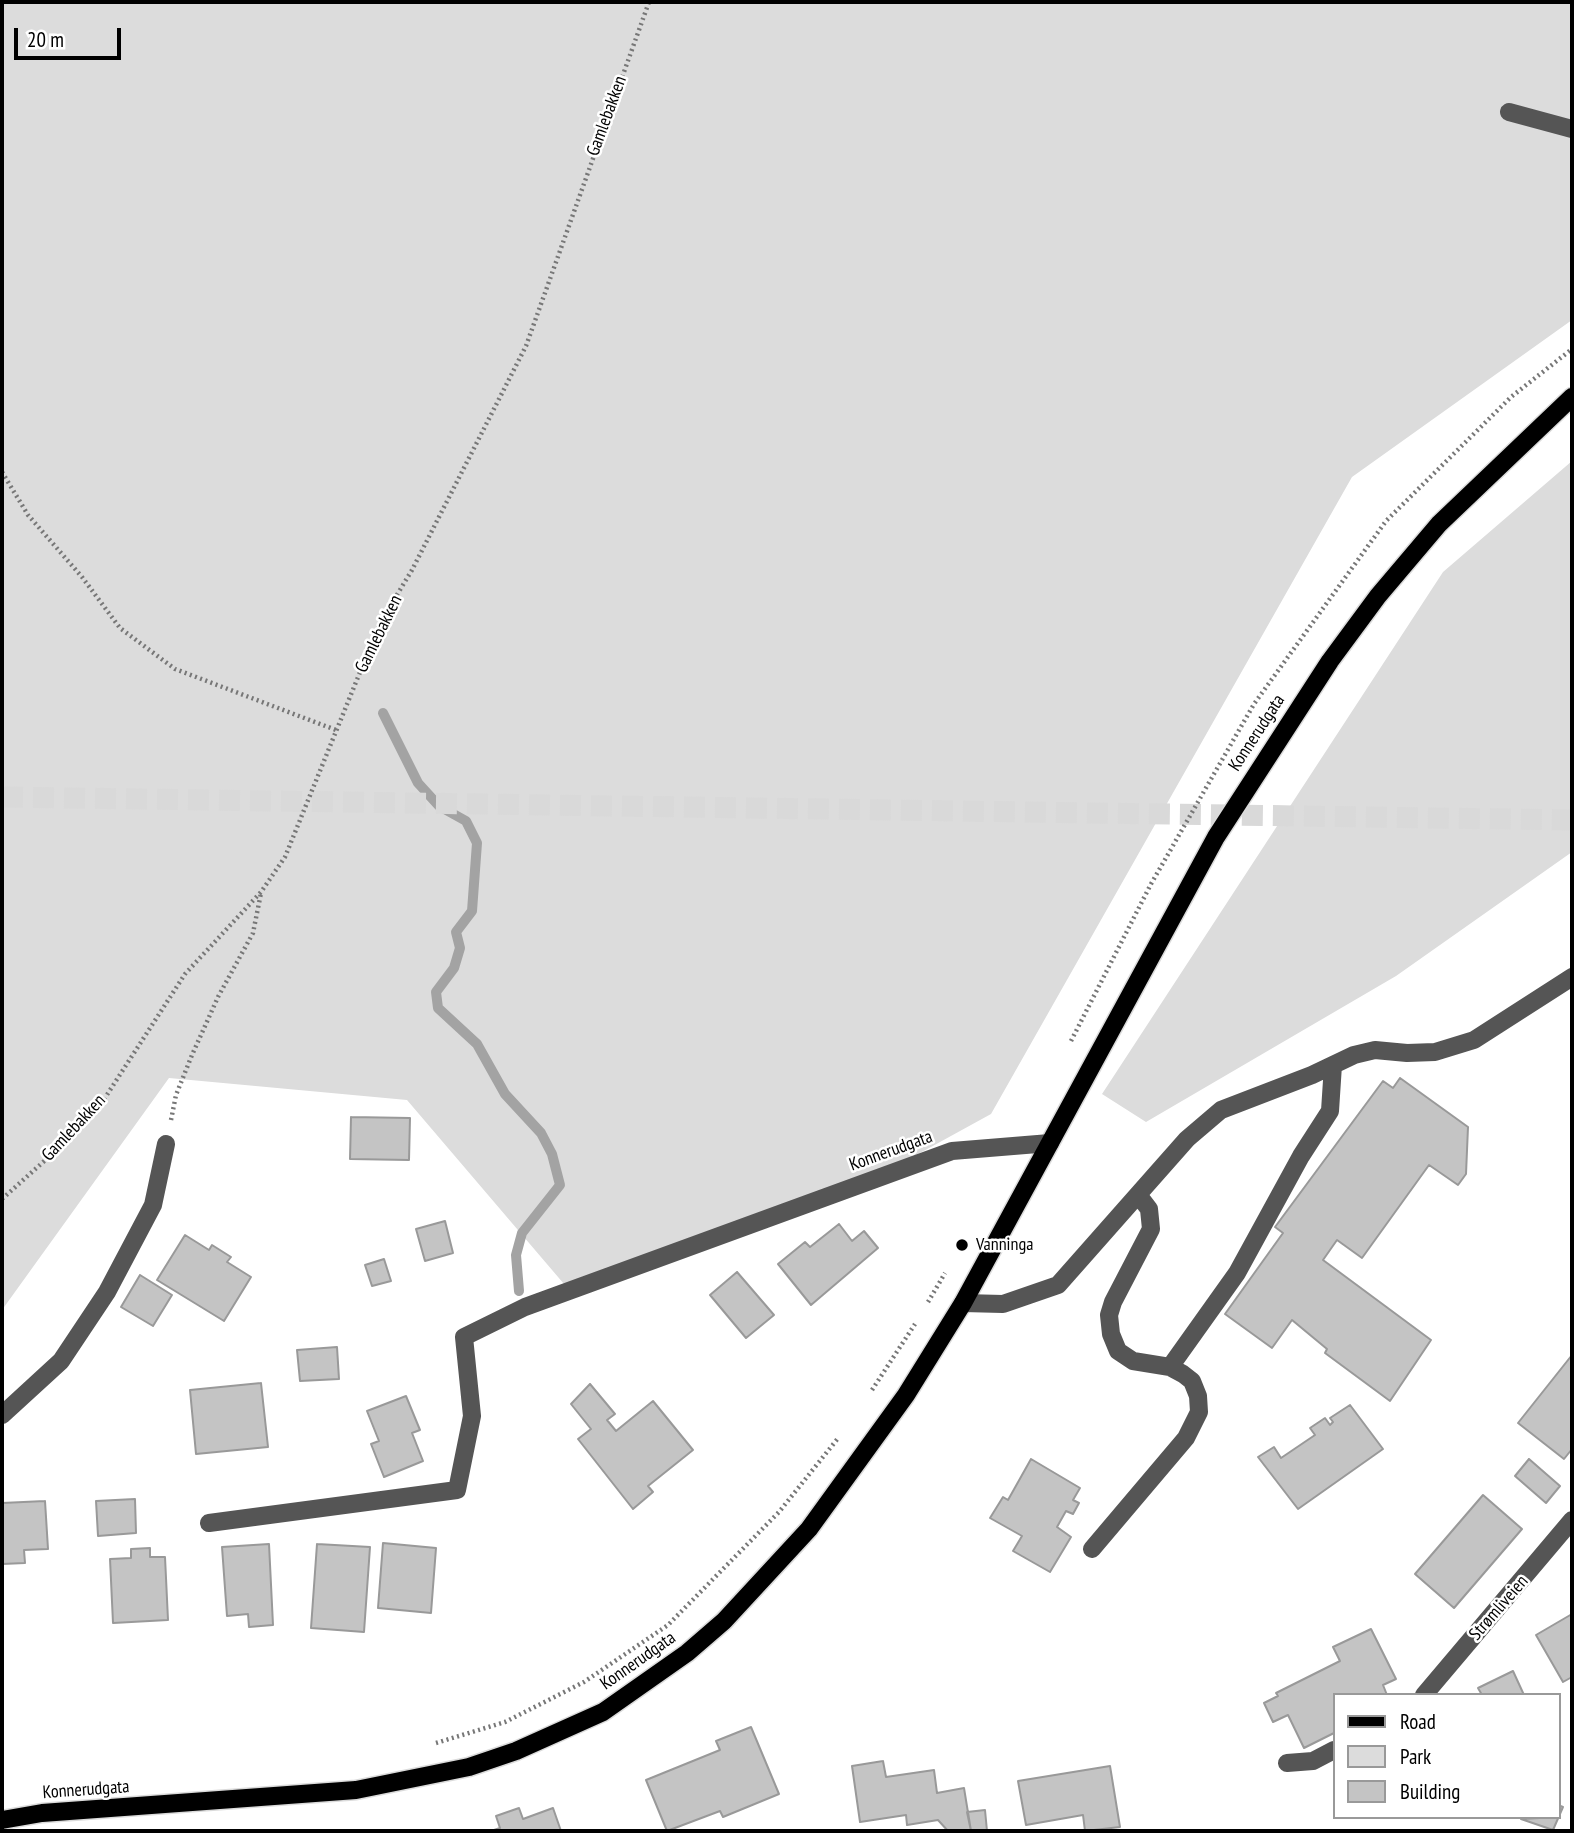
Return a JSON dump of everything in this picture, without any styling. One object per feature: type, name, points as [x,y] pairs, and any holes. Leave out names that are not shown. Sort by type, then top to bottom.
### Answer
[{"type":"main road","name":"Konnerudgata","points":[[2,1820],[55,1812],[295,1797],[408,1782],[516,1751],[603,1712],[687,1653],[765,1579],[850,1476],[963,1303],[1216,837],[1330,661],[1378,596],[1439,524],[1572,397]]},
{"type":"street","points":[[1509,112],[1572,129]]},
{"type":"street","points":[[963,1303],[1003,1304],[1058,1285],[1187,1139],[1220,1110],[1354,1055],[1375,1050],[1406,1054],[1435,1052],[1474,1040],[1572,977]]},
{"type":"street","points":[[1170,1367],[1237,1273],[1301,1156],[1330,1111],[1333,1065]]},
{"type":"street","name":"Konnerudgata","points":[[209,1523],[457,1490],[471,1416],[464,1337],[525,1307],[952,1151],[1050,1143]]},
{"type":"street","points":[[2,1415],[61,1361],[107,1292],[153,1205],[166,1144]]},
{"type":"street","points":[[1092,1549],[1186,1438],[1199,1412],[1198,1396],[1192,1381],[1170,1367],[1133,1361],[1118,1351],[1111,1334],[1109,1315],[1113,1302],[1151,1229],[1149,1209],[1139,1196]]},
{"type":"street","name":"Strømliveien","points":[[1426,1693],[1572,1520]]},
{"type":"street","points":[[1287,1763],[1313,1761],[1332,1751]]},
{"type":"path","name":"Gamlebakken","points":[[2,1199],[61,1146],[100,1104],[185,974],[261,892],[285,857],[380,623],[412,570],[526,346],[649,2]]},
{"type":"path","points":[[1065,1053],[1158,872],[1254,704],[1386,522],[1511,397],[1572,349]]},
{"type":"path","points":[[2,472],[28,516],[82,577],[120,628],[175,669],[336,730]]},
{"type":"path","points":[[166,1144],[176,1095],[218,998],[253,933],[261,892]]},
{"type":"path","points":[[926,1306],[946,1271]]},
{"type":"path","points":[[867,1399],[919,1317]]},
{"type":"path","points":[[434,1744],[505,1721],[584,1682],[668,1625],[779,1512],[843,1431]]},
{"type":"green space","points":[[2,2],[1572,2],[1572,320],[1352,477],[991,1114],[889,1170],[564,1284],[407,1100],[169,1078],[2,1310]]},
{"type":"green space","points":[[1572,461],[1572,852],[1396,976],[1146,1122],[1102,1094],[1443,572]]},
{"type":"building","points":[[1400,1078],[1468,1127],[1466,1174],[1458,1185],[1429,1165],[1362,1258],[1337,1240],[1323,1260],[1431,1340],[1390,1401],[1325,1353],[1327,1349],[1292,1320],[1272,1348],[1225,1314],[1283,1233],[1275,1227],[1383,1081],[1393,1088]]},
{"type":"building","points":[[351,1117],[410,1118],[409,1160],[350,1159]]},
{"type":"building","points":[[445,1221],[453,1253],[425,1261],[416,1229]]},
{"type":"building","points":[[839,1224],[852,1241],[864,1231],[878,1248],[811,1305],[778,1264],[805,1242],[810,1247]]},
{"type":"building","points":[[185,1235],[209,1250],[212,1245],[231,1257],[227,1262],[251,1277],[224,1321],[157,1280]]},
{"type":"building","points":[[384,1259],[391,1281],[372,1286],[365,1265]]},
{"type":"building","points":[[737,1272],[774,1315],[746,1338],[710,1295]]},
{"type":"building","points":[[140,1275],[172,1295],[153,1326],[121,1307]]},
{"type":"building","points":[[337,1347],[339,1379],[300,1381],[297,1350]]},
{"type":"building","points":[[1572,1355],[1572,1449],[1564,1459],[1518,1423]]},
{"type":"building","points":[[261,1383],[268,1447],[196,1454],[190,1390]]},
{"type":"building","points":[[590,1384],[615,1414],[607,1420],[616,1431],[653,1401],[693,1450],[648,1486],[653,1492],[633,1509],[578,1439],[591,1429],[571,1404]]},
{"type":"building","points":[[406,1396],[420,1430],[412,1433],[423,1461],[384,1477],[371,1444],[379,1441],[367,1411]]},
{"type":"building","points":[[1350,1405],[1383,1449],[1298,1509],[1258,1457],[1274,1447],[1281,1458],[1315,1435],[1310,1428],[1325,1418],[1330,1425],[1333,1422],[1330,1418]]},
{"type":"building","points":[[1031,1459],[1080,1488],[1073,1500],[1079,1503],[1073,1514],[1066,1511],[1057,1527],[1071,1537],[1050,1572],[1013,1551],[1022,1536],[990,1518],[1003,1497],[1008,1500]]},
{"type":"building","points":[[1529,1459],[1560,1486],[1546,1503],[1515,1476]]},
{"type":"building","points":[[1483,1495],[1522,1529],[1454,1608],[1415,1574]]},
{"type":"building","points":[[135,1499],[136,1533],[98,1536],[96,1501]]},
{"type":"building","points":[[45,1501],[48,1549],[24,1550],[25,1563],[2,1564],[2,1503]]},
{"type":"building","points":[[383,1543],[436,1548],[431,1613],[378,1608]]},
{"type":"building","points":[[269,1544],[273,1625],[249,1627],[248,1614],[227,1616],[222,1547]]},
{"type":"building","points":[[317,1544],[370,1547],[364,1632],[311,1628]]},
{"type":"building","points":[[150,1548],[150,1557],[165,1557],[168,1620],[113,1623],[110,1559],[131,1558],[131,1549]]},
{"type":"building","points":[[1572,1614],[1572,1677],[1563,1682],[1536,1635]]},
{"type":"building","points":[[1371,1629],[1396,1679],[1383,1685],[1386,1693],[1332,1693],[1332,1734],[1304,1748],[1288,1715],[1273,1722],[1264,1703],[1278,1696],[1276,1693],[1340,1661],[1333,1647]]},
{"type":"building","points":[[1513,1671],[1523,1693],[1481,1693],[1478,1688]]},
{"type":"building","points":[[751,1727],[779,1794],[723,1817],[720,1811],[667,1831],[646,1780],[720,1750],[716,1741]]},
{"type":"building","points":[[883,1761],[886,1777],[934,1770],[937,1793],[964,1788],[971,1831],[948,1831],[938,1820],[907,1825],[906,1815],[860,1822],[852,1766]]},
{"type":"building","points":[[1110,1766],[1120,1827],[1085,1831],[1083,1815],[1026,1825],[1018,1781]]},
{"type":"building","points":[[519,1808],[523,1819],[553,1808],[561,1831],[491,1831],[500,1828],[496,1816]]},
{"type":"building","points":[[985,1810],[987,1831],[971,1831],[967,1812]]},
{"type":"building","points":[[1521,1819],[1558,1819],[1553,1830]]},
{"type":"waterway","points":[[383,713],[418,783],[439,806],[466,821],[477,843],[472,911],[456,932],[460,948],[454,968],[436,992],[438,1008],[477,1044],[505,1094],[541,1133],[552,1154],[560,1185],[522,1233],[516,1255],[519,1291]]},
{"type":"tunnel","points":[[2,797],[1572,820]]},
{"type":"place","name":"Vanninga","points":[[962,1245]]}]
